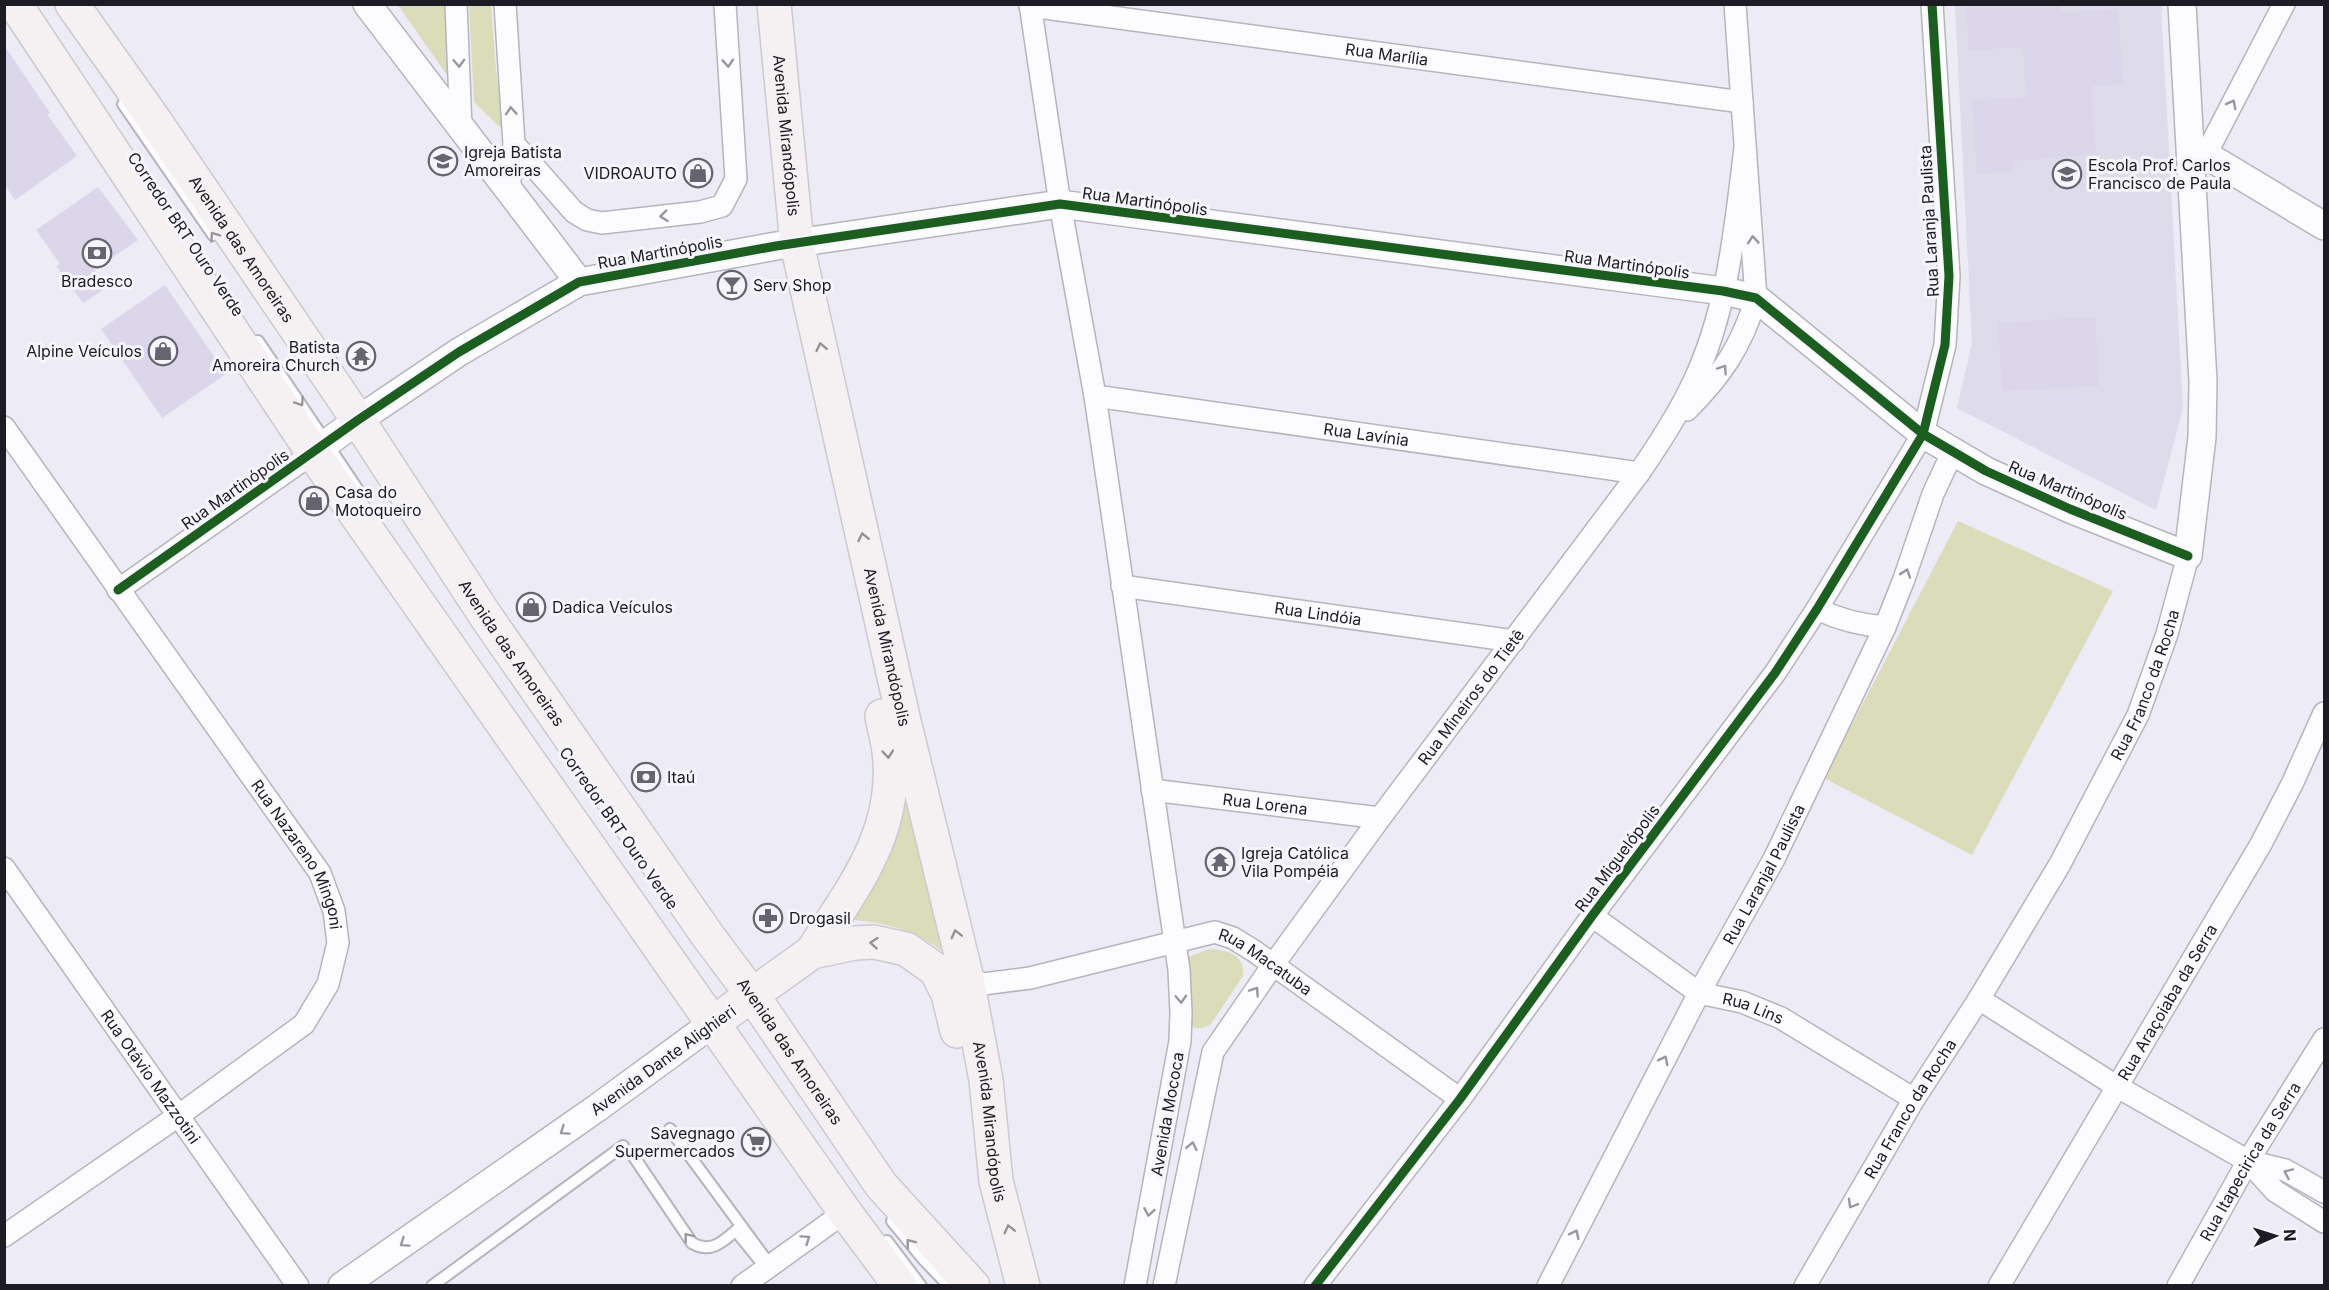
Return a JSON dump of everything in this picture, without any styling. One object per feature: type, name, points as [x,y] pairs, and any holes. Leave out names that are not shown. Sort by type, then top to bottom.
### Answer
[{"type":"main road","name":"Avenida das Amoreiras","points":[[15,4],[340,433],[492,624],[708,936],[734,1009],[845,1212],[900,1286]]},
{"type":"main road","name":"Avenida das Amoreiras","points":[[72,4],[153,118],[340,433],[734,1009],[881,1185],[973,1286]]},
{"type":"main road","name":"Avenida Mirandópolis","points":[[753,4],[786,245],[889,753],[888,810],[880,837],[862,874],[812,952]]},
{"type":"main road","name":"Avenida Mirandópolis","points":[[774,4],[786,245],[903,717],[951,975],[986,1080],[996,1181],[1023,1286]]},
{"type":"main road","name":"Avenida Dante Alighieri","points":[[734,1009],[812,952],[855,943],[874,942],[906,949],[951,975]]},
{"type":"street","points":[[367,4],[579,282]]},
{"type":"street","points":[[456,4],[461,127]]},
{"type":"street","points":[[505,4],[513,144],[509,190]]},
{"type":"street","points":[[513,144],[574,212],[587,220],[602,223],[700,212],[722,206],[736,179],[725,4]]},
{"type":"street","name":"Rua Mineiros do Tietê","points":[[1670,428],[1701,396],[1729,360],[1747,328],[1756,298],[1735,4]]},
{"type":"street","name":"Rua Laranja Paulista","points":[[1923,434],[1945,345],[1949,276],[1932,4]]},
{"type":"street","name":"Rua Franco da Rocha","points":[[1805,1286],[1914,1100],[2060,864],[2138,715],[2167,634],[2188,556],[2202,437],[2198,151],[2182,4]]},
{"type":"street","points":[[2284,4],[2198,151],[2325,226]]},
{"type":"street","name":"Rua Marília","points":[[1030,5],[1742,102]]},
{"type":"street","name":"Avenida Mococa","points":[[1030,5],[1060,204],[1095,396],[1175,941],[1181,1002],[1180,1041],[1135,1286]]},
{"type":"street","name":"Rua Mineiros do Tietê","points":[[1273,965],[1380,818],[1639,473],[1670,428],[1694,381],[1709,342],[1723,291],[1733,247],[1745,148]]},
{"type":"street","name":"Rua Martinópolis","points":[[118,590],[459,352],[579,282],[786,245],[1060,204],[1723,291],[1756,298],[1923,434],[1986,471],[2038,495],[2188,556]]},
{"type":"street","name":"Rua Lavínia","points":[[1095,396],[1639,473]]},
{"type":"street","name":"Rua Nazareno Mingoni","points":[[4,428],[320,873],[334,911],[338,943],[328,984],[304,1024],[178,1116],[4,1236]]},
{"type":"street","name":"Rua Miguelópolis","points":[[1315,1286],[1460,1099],[1592,916],[1775,673],[1817,609],[1923,434]]},
{"type":"street","name":"Rua Laranjal Paulista","points":[[1548,1286],[1699,993],[1774,859],[1885,627],[1933,494],[1953,451]]},
{"type":"street","name":"Rua Lindóia","points":[[1122,586],[1514,641]]},
{"type":"street","points":[[1817,609],[1843,621],[1885,627]]},
{"type":"street","name":"Rua Araçoiaba da Serra","points":[[1999,1286],[2261,844],[2293,783],[2325,713]]},
{"type":"street","name":"Rua Lorena","points":[[1152,790],[1380,818]]},
{"type":"street","name":"Rua Otávio Mazzotini","points":[[4,868],[298,1286]]},
{"type":"street","name":"Rua Lins","points":[[1592,916],[1699,993],[1742,1002],[1781,1018],[1914,1100]]},
{"type":"street","name":"Rua Macatuba","points":[[951,975],[983,984],[1030,978],[1215,932],[1233,938],[1273,965],[1460,1099]]},
{"type":"street","name":"Avenida Mococa","points":[[1164,1286],[1213,1052],[1273,965]]},
{"type":"street","points":[[1978,999],[2116,1086],[2248,1161],[2285,1170],[2325,1192]]},
{"type":"street","name":"Avenida Dante Alighieri","points":[[342,1286],[734,1009]]},
{"type":"street","name":"Rua Itapecirica da Serra","points":[[2178,1286],[2248,1161],[2325,1039]]},
{"type":"street","points":[[1180,1041],[1213,1052]]},
{"type":"street","points":[[2248,1161],[2275,1191],[2325,1222]]},
{"type":"street","points":[[742,1286],[845,1212]]},
{"type":"lane","name":"Corredor BRT Ouro Verde","points":[[118,96],[217,241]]},
{"type":"lane","name":"Corredor BRT Ouro Verde","points":[[254,335],[340,433],[369,506]]},
{"type":"lane","name":"Corredor BRT Ouro Verde","points":[[587,782],[723,975]]},
{"type":"lane","points":[[670,1129],[768,1266]]},
{"type":"lane","points":[[432,1286],[623,1146]]},
{"type":"lane","points":[[634,1158],[692,1243],[700,1248],[717,1247],[739,1228]]},
{"type":"lane","points":[[883,1208],[924,1260],[950,1286]]},
{"type":"lane","points":[[882,1235],[921,1286]]},
{"type":"shaded area","name":"Escola Prof. Carlos Francisco de Paula","points":[[1955,5],[2161,5],[2183,408],[2156,510],[1957,408],[1972,343]]},
{"type":"green space","points":[[398,5],[449,5],[454,85]]},
{"type":"green space","points":[[469,5],[491,5],[496,70],[506,133],[474,102]]},
{"type":"green space","points":[[1958,521],[2113,591],[1972,855],[1824,778]]},
{"type":"green space","points":[[908,796],[941,950],[922,938],[900,929],[854,920],[891,847]]},
{"type":"green space","points":[[1209,949],[1228,952],[1238,958],[1243,969],[1243,976],[1211,1024],[1202,1028],[1194,1028],[1188,1021],[1184,965],[1189,957]]},
{"type":"building","points":[[1966,4],[2060,4],[2061,12],[2118,9],[2123,84],[2091,86],[2096,154],[2013,161],[2014,171],[1977,174],[1972,100],[2026,97],[2023,47],[1969,50]]},
{"type":"building","points":[[4,45],[50,113],[47,114],[77,156],[15,200],[4,184]]},
{"type":"building","points":[[98,187],[138,240],[94,270],[106,288],[83,303],[56,266],[60,264],[36,230]]},
{"type":"building","name":"Alpine Veículos","points":[[165,285],[226,374],[162,418],[101,329]]},
{"type":"building","points":[[2095,317],[2099,386],[2002,391],[1998,323]]},
{"type":"cycle path","points":[[1315,1286],[1460,1099],[1592,916],[1775,673],[1817,609],[1923,434],[1945,345],[1949,276],[1932,4]]},
{"type":"cycle path","points":[[118,590],[358,420],[459,352],[579,282],[776,246],[1060,204],[1723,291],[1756,298],[1923,434],[1986,471],[2070,509],[2188,556]]},
{"type":"place","name":"Igreja Batista Amoreiras","points":[[443,161]]},
{"type":"place","name":"VIDROAUTO","points":[[698,173]]},
{"type":"place","name":"Escola Prof. Carlos Francisco de Paula","points":[[2067,174]]},
{"type":"place","name":"Bradesco","points":[[97,253]]},
{"type":"place","name":"Serv Shop","points":[[732,285]]},
{"type":"place","name":"Alpine Veículos","points":[[163,351]]},
{"type":"place","name":"Batista Amoreira Church","points":[[361,356]]},
{"type":"place","name":"Casa do Motoqueiro","points":[[314,501]]},
{"type":"place","name":"Dadica Veículos","points":[[531,607]]},
{"type":"place","name":"Itaú","points":[[646,777]]},
{"type":"place","name":"Igreja Católica Vila Pompéia","points":[[1220,862]]},
{"type":"place","name":"Drogasil","points":[[768,918]]},
{"type":"place","name":"Savegnago Supermercados","points":[[756,1142]]}]
